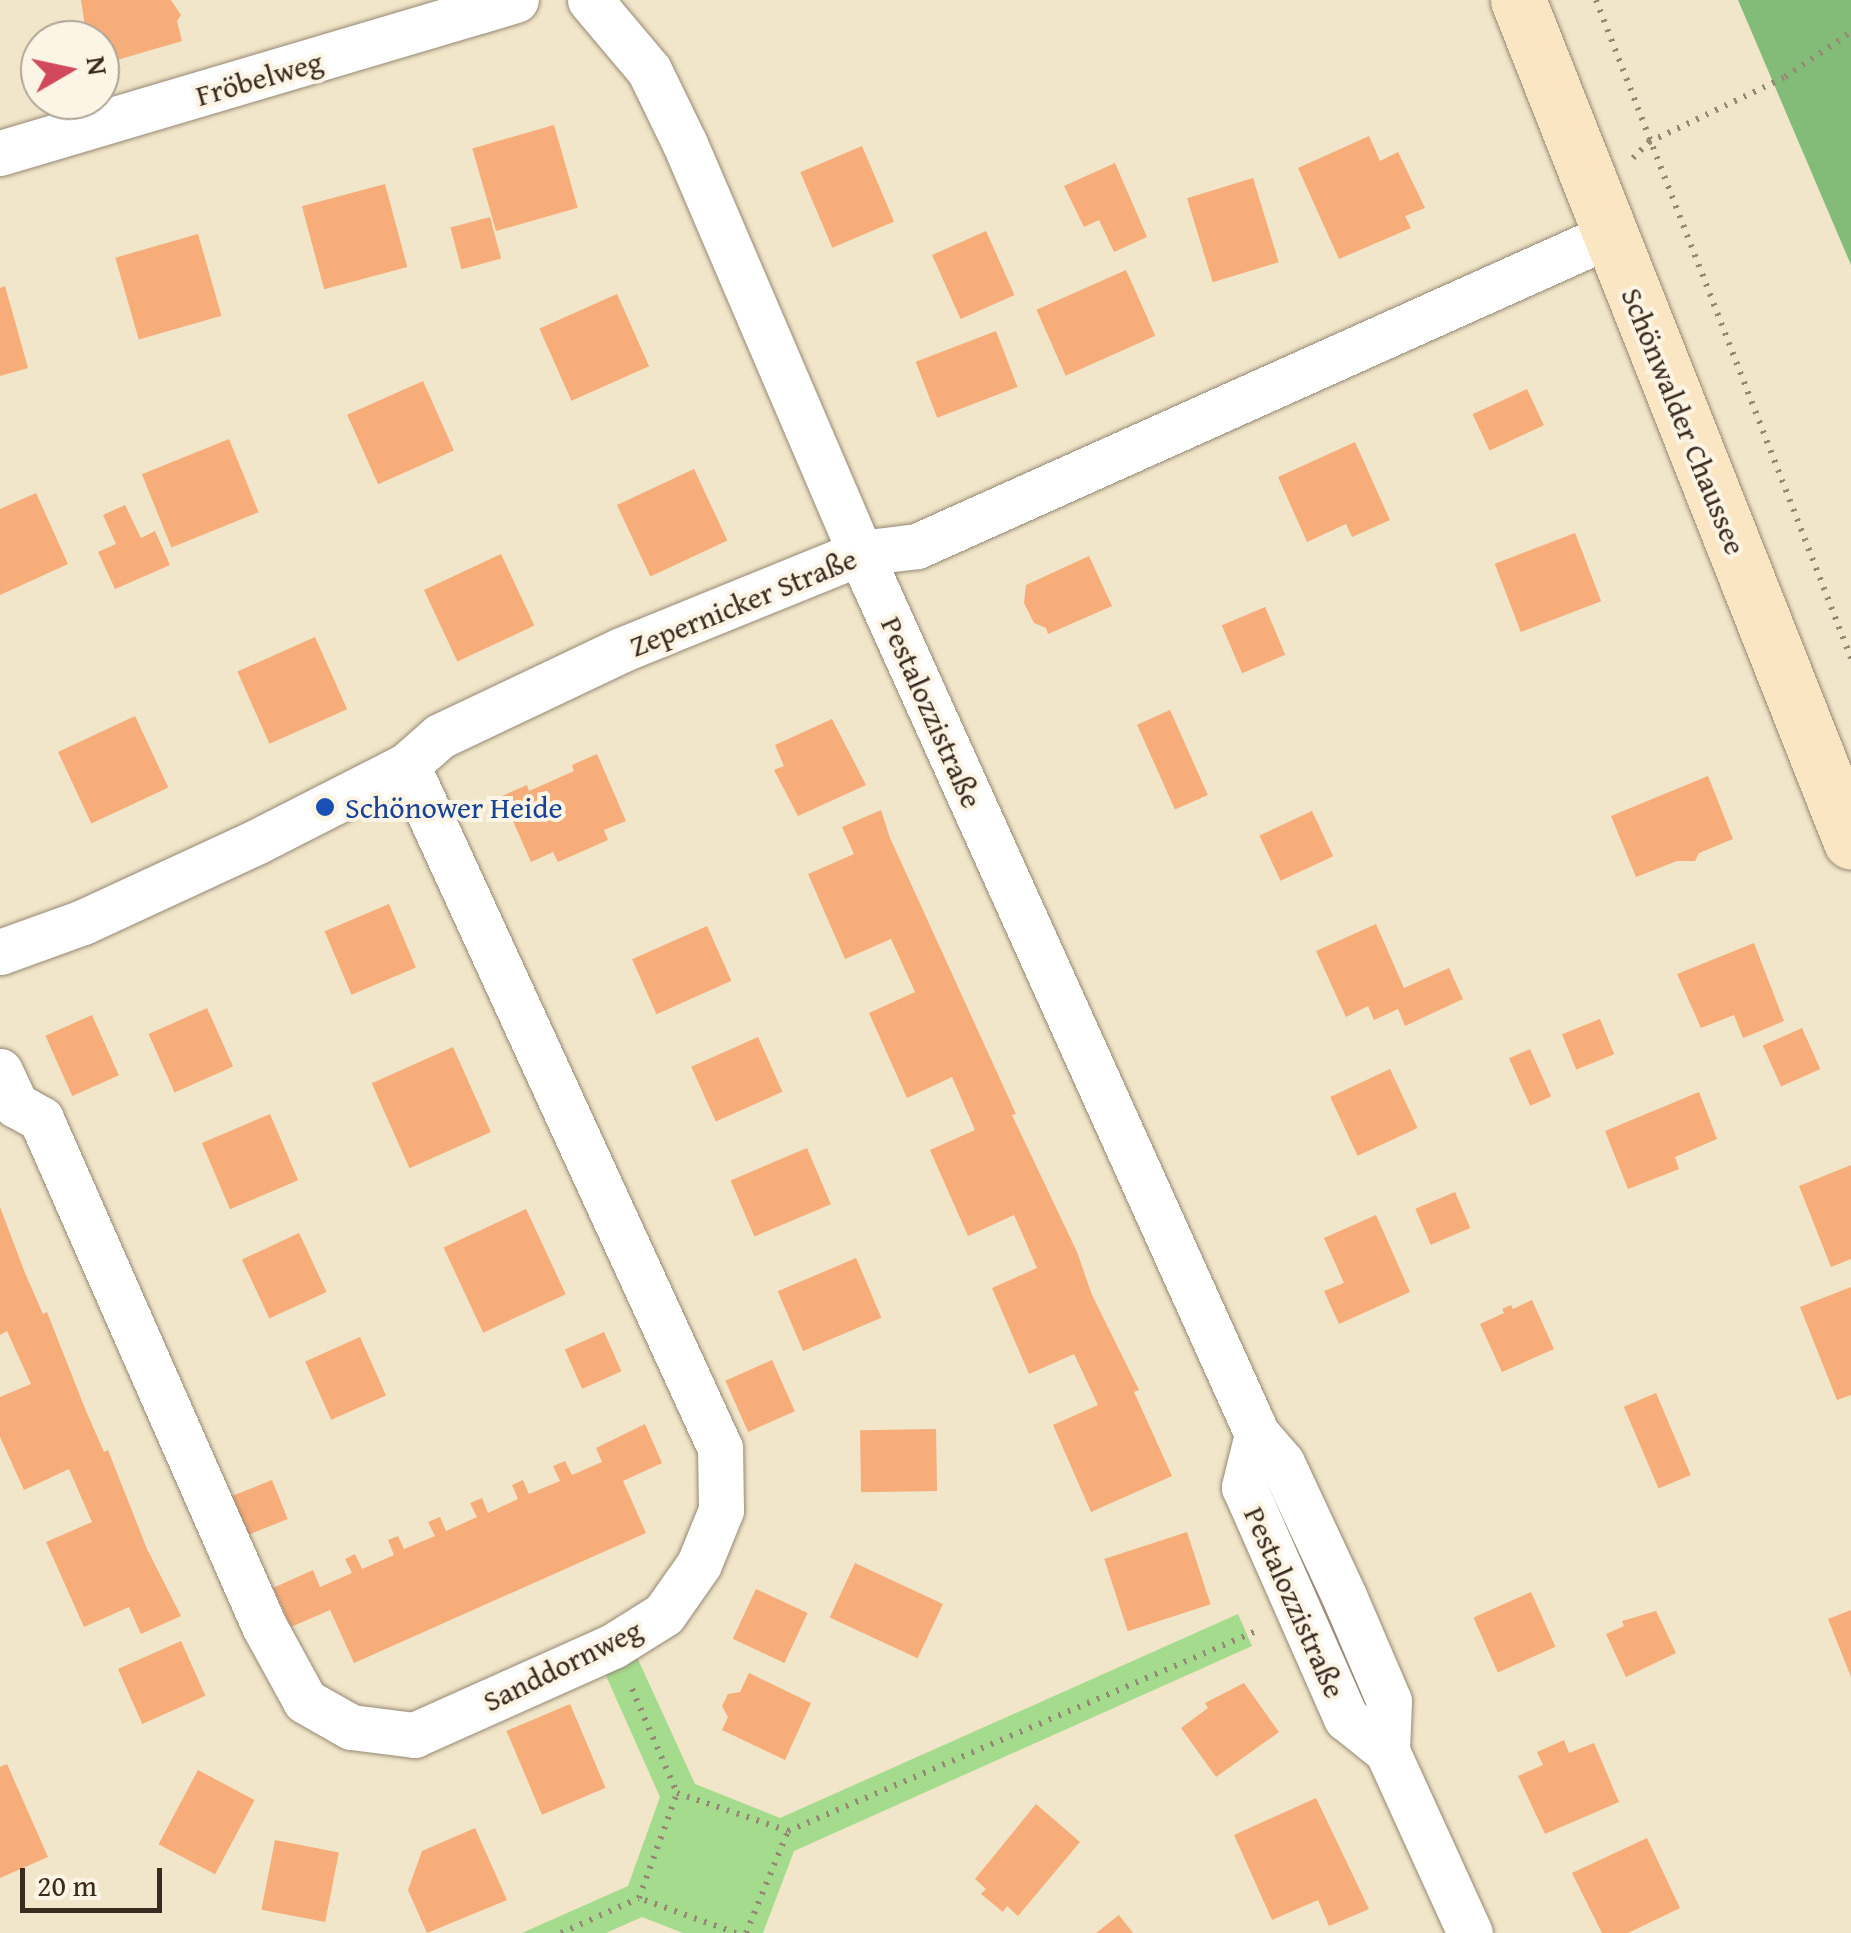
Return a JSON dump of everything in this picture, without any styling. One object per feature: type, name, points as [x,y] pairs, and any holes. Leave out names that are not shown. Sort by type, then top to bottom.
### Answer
[{"type":"main road","name":"Schönwalder Chaussee","points":[[1518,0],[1851,842]]},
{"type":"street","name":"Fröbelweg","points":[[0,153],[516,0]]},
{"type":"street","name":"Pestalozzistraße","points":[[590,0],[649,70],[860,553],[1257,1434],[1282,1463],[1389,1700],[1387,1751]]},
{"type":"street","name":"Zepernicker Straße","points":[[0,952],[84,922],[408,765],[440,736],[621,650],[860,553],[917,546],[1610,235]]},
{"type":"street","name":"Sanddornweg","points":[[0,1070],[16,1105],[41,1119],[264,1626],[305,1701],[351,1727],[414,1735],[613,1646],[664,1614],[699,1564],[721,1510],[720,1448],[408,765]]},
{"type":"street","name":"Pestalozzistraße","points":[[1257,1434],[1244,1486],[1346,1718],[1387,1751],[1470,1933]]},
{"type":"path","points":[[1596,0],[1851,658]]},
{"type":"path","points":[[1649,142],[1785,78],[1851,32]]},
{"type":"path","points":[[678,1793],[788,1831],[1302,1612]]},
{"type":"path","points":[[613,1646],[678,1793],[639,1898]]},
{"type":"path","points":[[746,1933],[788,1831]]},
{"type":"path","points":[[561,1933],[639,1898],[736,1933]]},
{"type":"green space","points":[[1738,0],[1851,0],[1851,265]]},
{"type":"green space","points":[[1238,1614],[1252,1646],[794,1851],[763,1933],[683,1933],[642,1917],[606,1933],[522,1933],[628,1886],[660,1797],[603,1669],[636,1655],[695,1784],[780,1818]]},
{"type":"building","points":[[81,0],[171,0],[181,15],[177,21],[182,41],[120,59],[120,20],[84,20]]},
{"type":"building","points":[[554,125],[578,208],[496,231],[472,148]]},
{"type":"building","points":[[1369,136],[1380,161],[1398,152],[1425,208],[1405,216],[1411,228],[1339,259],[1298,168]]},
{"type":"building","points":[[862,146],[894,221],[832,248],[800,172]]},
{"type":"building","points":[[1115,163],[1147,237],[1114,252],[1099,220],[1084,227],[1064,186]]},
{"type":"building","points":[[1253,178],[1279,262],[1213,282],[1187,198]]},
{"type":"building","points":[[385,184],[407,267],[324,289],[302,206]]},
{"type":"building","points":[[490,217],[501,259],[462,269],[450,228]]},
{"type":"building","points":[[986,231],[1014,295],[961,319],[932,255]]},
{"type":"building","points":[[198,234],[221,316],[139,339],[115,258]]},
{"type":"building","points":[[1126,270],[1155,336],[1066,376],[1036,310]]},
{"type":"building","points":[[5,286],[28,368],[0,376],[0,288]]},
{"type":"building","points":[[617,294],[649,366],[571,401],[539,329]]},
{"type":"building","points":[[996,331],[1018,387],[937,418],[916,362]]},
{"type":"building","points":[[423,381],[454,450],[378,484],[347,415]]},
{"type":"building","points":[[1527,389],[1544,425],[1490,451],[1473,414]]},
{"type":"building","points":[[229,439],[259,512],[171,547],[142,474]]},
{"type":"building","points":[[1355,442],[1390,520],[1352,537],[1346,524],[1307,542],[1278,477]]},
{"type":"building","points":[[694,469],[727,541],[650,577],[617,505]]},
{"type":"building","points":[[36,493],[68,564],[0,595],[0,509]]},
{"type":"building","points":[[125,505],[141,538],[155,531],[170,565],[115,589],[98,552],[116,544],[103,515]]},
{"type":"building","points":[[1575,533],[1601,601],[1521,632],[1495,564]]},
{"type":"building","points":[[501,554],[534,626],[457,662],[424,590]]},
{"type":"building","points":[[1089,556],[1112,606],[1048,634],[1046,628],[1034,623],[1024,603],[1026,585]]},
{"type":"building","points":[[1265,607],[1285,655],[1242,673],[1222,625]]},
{"type":"building","points":[[315,637],[347,709],[269,744],[237,672]]},
{"type":"building","points":[[1170,710],[1208,795],[1175,810],[1137,725]]},
{"type":"building","points":[[135,716],[168,788],[91,824],[58,752]]},
{"type":"building","points":[[832,719],[866,785],[798,816],[774,770],[784,766],[775,745]]},
{"type":"building","points":[[597,754],[626,821],[604,830],[608,840],[558,862],[553,852],[531,862],[502,796],[527,785],[529,791],[574,771],[572,765]]},
{"type":"building","points":[[1708,776],[1733,839],[1699,853],[1695,861],[1677,861],[1636,877],[1611,816]]},
{"type":"building","points":[[881,810],[890,838],[1016,1114],[1012,1115],[1077,1252],[1092,1295],[1139,1390],[1134,1392],[1172,1476],[1091,1512],[1053,1425],[1098,1405],[1074,1354],[1029,1374],[992,1288],[1037,1268],[1014,1215],[968,1236],[930,1150],[975,1130],[952,1077],[907,1098],[869,1013],[915,992],[891,939],[845,959],[808,874],[854,854],[842,827]]},
{"type":"building","points":[[1312,811],[1333,856],[1281,881],[1259,836]]},
{"type":"building","points":[[389,904],[416,968],[352,995],[325,931]]},
{"type":"building","points":[[1376,924],[1404,988],[1449,968],[1463,999],[1405,1026],[1398,1009],[1374,1020],[1368,1006],[1346,1017],[1316,951]]},
{"type":"building","points":[[707,926],[731,981],[656,1014],[632,959]]},
{"type":"building","points":[[1754,943],[1784,1021],[1743,1038],[1734,1015],[1701,1028],[1677,974]]},
{"type":"building","points":[[207,1008],[233,1066],[175,1092],[149,1034]]},
{"type":"building","points":[[92,1015],[119,1075],[72,1096],[45,1036]]},
{"type":"building","points":[[1600,1019],[1614,1054],[1576,1070],[1562,1034]]},
{"type":"building","points":[[1802,1028],[1820,1069],[1781,1087],[1763,1045]]},
{"type":"building","points":[[758,1037],[782,1092],[716,1122],[691,1067]]},
{"type":"building","points":[[453,1047],[491,1132],[410,1168],[372,1083]]},
{"type":"building","points":[[1530,1049],[1551,1097],[1530,1106],[1509,1058]]},
{"type":"building","points":[[1390,1069],[1417,1128],[1358,1156],[1330,1097]]},
{"type":"building","points":[[1699,1092],[1717,1139],[1675,1157],[1679,1169],[1628,1189],[1605,1131]]},
{"type":"building","points":[[270,1114],[298,1180],[230,1209],[202,1143]]},
{"type":"building","points":[[807,1148],[831,1204],[754,1237],[731,1180]]},
{"type":"building","points":[[1851,1165],[1851,1259],[1831,1267],[1799,1186]]},
{"type":"building","points":[[1455,1192],[1470,1228],[1431,1245],[1415,1209]]},
{"type":"building","points":[[0,1207],[104,1452],[108,1450],[147,1549],[181,1616],[141,1634],[129,1607],[84,1627],[46,1542],[92,1522],[69,1469],[24,1490],[0,1437],[0,1397],[31,1384],[7,1331],[0,1335]]},
{"type":"building","points":[[526,1209],[566,1294],[483,1333],[444,1247]]},
{"type":"building","points":[[1376,1215],[1410,1292],[1339,1324],[1324,1291],[1344,1283],[1324,1238]]},
{"type":"building","points":[[299,1233],[326,1292],[269,1319],[242,1260]]},
{"type":"building","points":[[856,1258],[881,1318],[803,1351],[778,1291]]},
{"type":"building","points":[[1851,1287],[1851,1395],[1837,1400],[1800,1307]]},
{"type":"building","points":[[1532,1300],[1554,1349],[1502,1372],[1480,1324],[1504,1313],[1502,1309],[1511,1305],[1513,1309]]},
{"type":"building","points":[[604,1332],[621,1371],[582,1389],[565,1349]]},
{"type":"building","points":[[360,1337],[386,1395],[331,1420],[305,1361]]},
{"type":"building","points":[[772,1360],[795,1411],[748,1432],[725,1381]]},
{"type":"building","points":[[1656,1393],[1691,1475],[1659,1489],[1624,1407]]},
{"type":"building","points":[[645,1424],[662,1463],[623,1481],[646,1533],[354,1663],[330,1610],[291,1627],[273,1588],[313,1570],[320,1587],[352,1573],[345,1559],[355,1554],[362,1569],[394,1555],[388,1540],[398,1536],[404,1549],[435,1536],[428,1522],[440,1517],[446,1531],[477,1517],[470,1503],[482,1498],[488,1513],[518,1499],[512,1485],[523,1480],[529,1494],[560,1481],[553,1466],[565,1461],[572,1475],[602,1462],[596,1448]]},
{"type":"building","points":[[936,1429],[937,1491],[861,1492],[860,1430]]},
{"type":"building","points":[[272,1480],[288,1519],[248,1535],[232,1496]]},
{"type":"building","points":[[1187,1532],[1210,1604],[1128,1631],[1104,1559]]},
{"type":"building","points":[[855,1563],[943,1604],[918,1658],[830,1617]]},
{"type":"building","points":[[756,1589],[808,1613],[784,1663],[733,1639]]},
{"type":"building","points":[[1531,1592],[1555,1647],[1498,1672],[1473,1618]]},
{"type":"building","points":[[1851,1610],[1851,1677],[1828,1619]]},
{"type":"building","points":[[1656,1611],[1676,1653],[1626,1677],[1606,1634],[1624,1626],[1622,1621]]},
{"type":"building","points":[[181,1641],[205,1696],[142,1724],[118,1669]]},
{"type":"building","points":[[749,1673],[811,1703],[785,1760],[722,1730],[728,1717],[722,1706],[728,1694],[740,1692]]},
{"type":"building","points":[[1244,1683],[1279,1732],[1216,1777],[1181,1728],[1208,1708],[1205,1703]]},
{"type":"building","points":[[570,1704],[606,1788],[542,1815],[506,1731]]},
{"type":"building","points":[[1564,1740],[1569,1753],[1594,1743],[1619,1802],[1545,1834],[1518,1776],[1543,1765],[1537,1752]]},
{"type":"building","points":[[7,1764],[48,1857],[0,1878],[0,1767]]},
{"type":"building","points":[[198,1770],[255,1800],[215,1874],[159,1844]]},
{"type":"building","points":[[1316,1798],[1369,1909],[1329,1926],[1318,1900],[1272,1920],[1234,1835]]},
{"type":"building","points":[[1036,1804],[1080,1842],[1018,1916],[1007,1906],[1003,1912],[981,1894],[986,1889],[975,1879]]},
{"type":"building","points":[[475,1828],[507,1900],[427,1933],[408,1890],[422,1851]]},
{"type":"building","points":[[1647,1838],[1680,1908],[1628,1933],[1602,1933],[1572,1873]]},
{"type":"building","points":[[275,1840],[339,1852],[325,1922],[261,1910]]},
{"type":"building","points":[[1119,1915],[1133,1933],[1096,1933]]},
{"type":"place","name":"Schönower Heide","points":[[325,807]]}]
